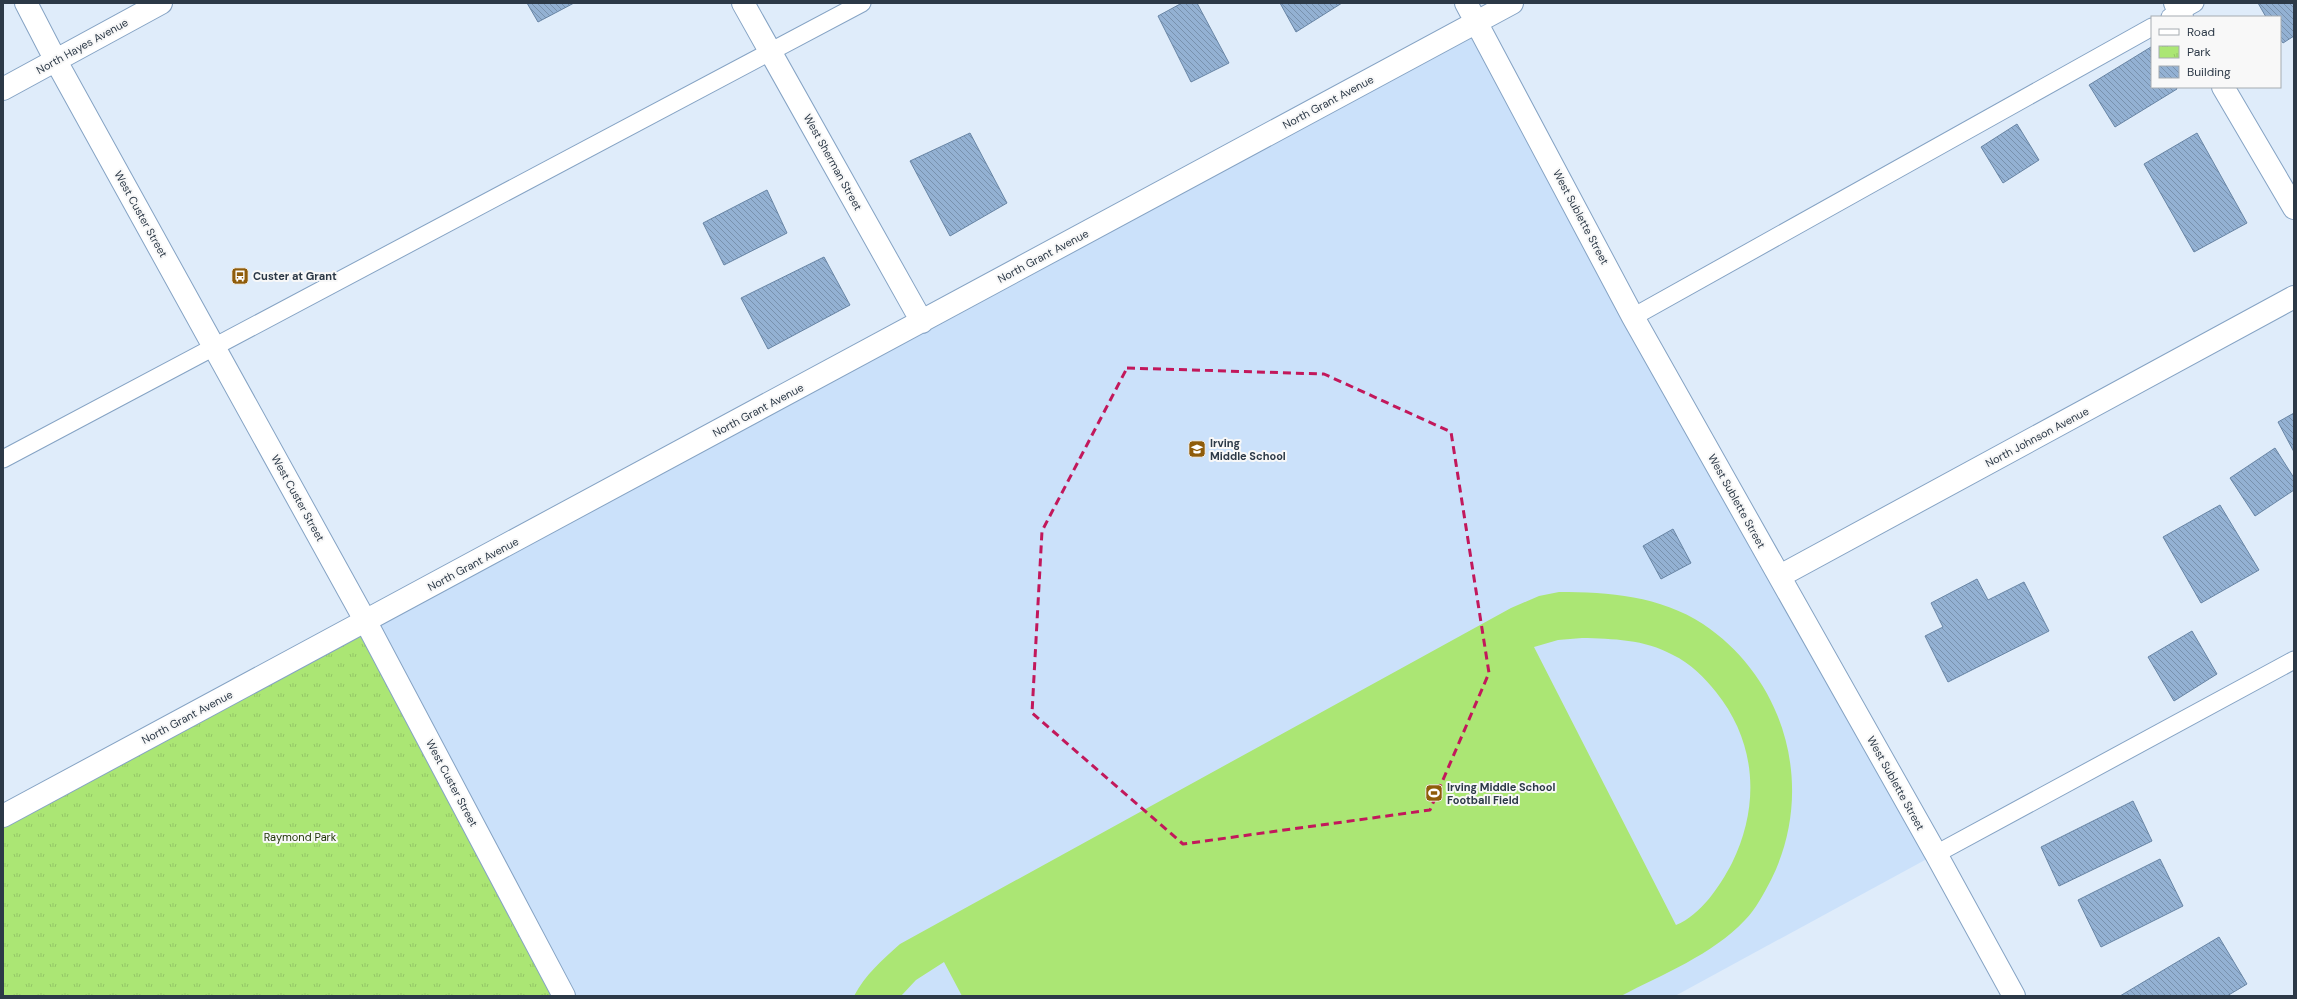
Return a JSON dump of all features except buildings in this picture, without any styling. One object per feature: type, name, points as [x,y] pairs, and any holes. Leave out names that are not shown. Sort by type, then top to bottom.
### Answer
[{"type":"street","name":"West Custer Street","points":[[26,3],[56,61],[366,622],[564,996]]},
{"type":"street","name":"North Hayes Avenue","points":[[3,89],[161,3]]},
{"type":"street","name":"West Sherman Street","points":[[743,3],[922,322]]},
{"type":"street","name":"West Sublette Street","points":[[1466,3],[1633,317],[1936,854],[2014,996]]},
{"type":"street","name":"North Grant Avenue","points":[[3,816],[177,721],[366,622],[1512,3]]},
{"type":"street","points":[[2224,88],[2294,208]]},
{"type":"street","name":"North Johnson Avenue","points":[[1780,576],[2294,297]]},
{"type":"lane","points":[[3,459],[215,348],[862,3]]},
{"type":"lane","points":[[1633,317],[2151,28]]},
{"type":"lane","points":[[1936,854],[2294,660]]},
{"type":"highlighted area","points":[[1127,368],[1324,374],[1451,432],[1489,673],[1430,810],[1183,844],[1032,713],[1042,531]]},
{"type":"shaded area","name":"Irving Middle School","points":[[1477,22],[1936,854],[1675,996],[564,996],[367,624]]},
{"type":"green space","name":"Irving Middle School Football Field","points":[[1559,592],[1615,595],[1652,602],[1669,607],[1687,615],[1703,624],[1732,647],[1755,675],[1773,706],[1785,739],[1791,774],[1791,810],[1784,845],[1771,880],[1753,911],[1718,944],[1702,954],[1670,972],[1621,996],[962,996],[944,962],[916,980],[901,996],[854,996],[858,988],[880,962],[900,944],[1511,608],[1539,596]],"holes":[[[1582,638],[1640,643],[1662,650],[1679,658],[1702,676],[1712,687],[1730,712],[1740,732],[1750,775],[1750,797],[1747,819],[1741,841],[1732,863],[1716,890],[1702,907],[1694,914],[1676,925],[1534,647],[1558,640]]]},
{"type":"green space","name":"Raymond Park","points":[[366,622],[564,996],[3,996],[3,816]]},
{"type":"place","name":"Custer at Grant","points":[[240,276]]},
{"type":"place","name":"Irving Middle School","points":[[1197,449]]},
{"type":"place","name":"Irving Middle School Football Field","points":[[1434,793]]}]
